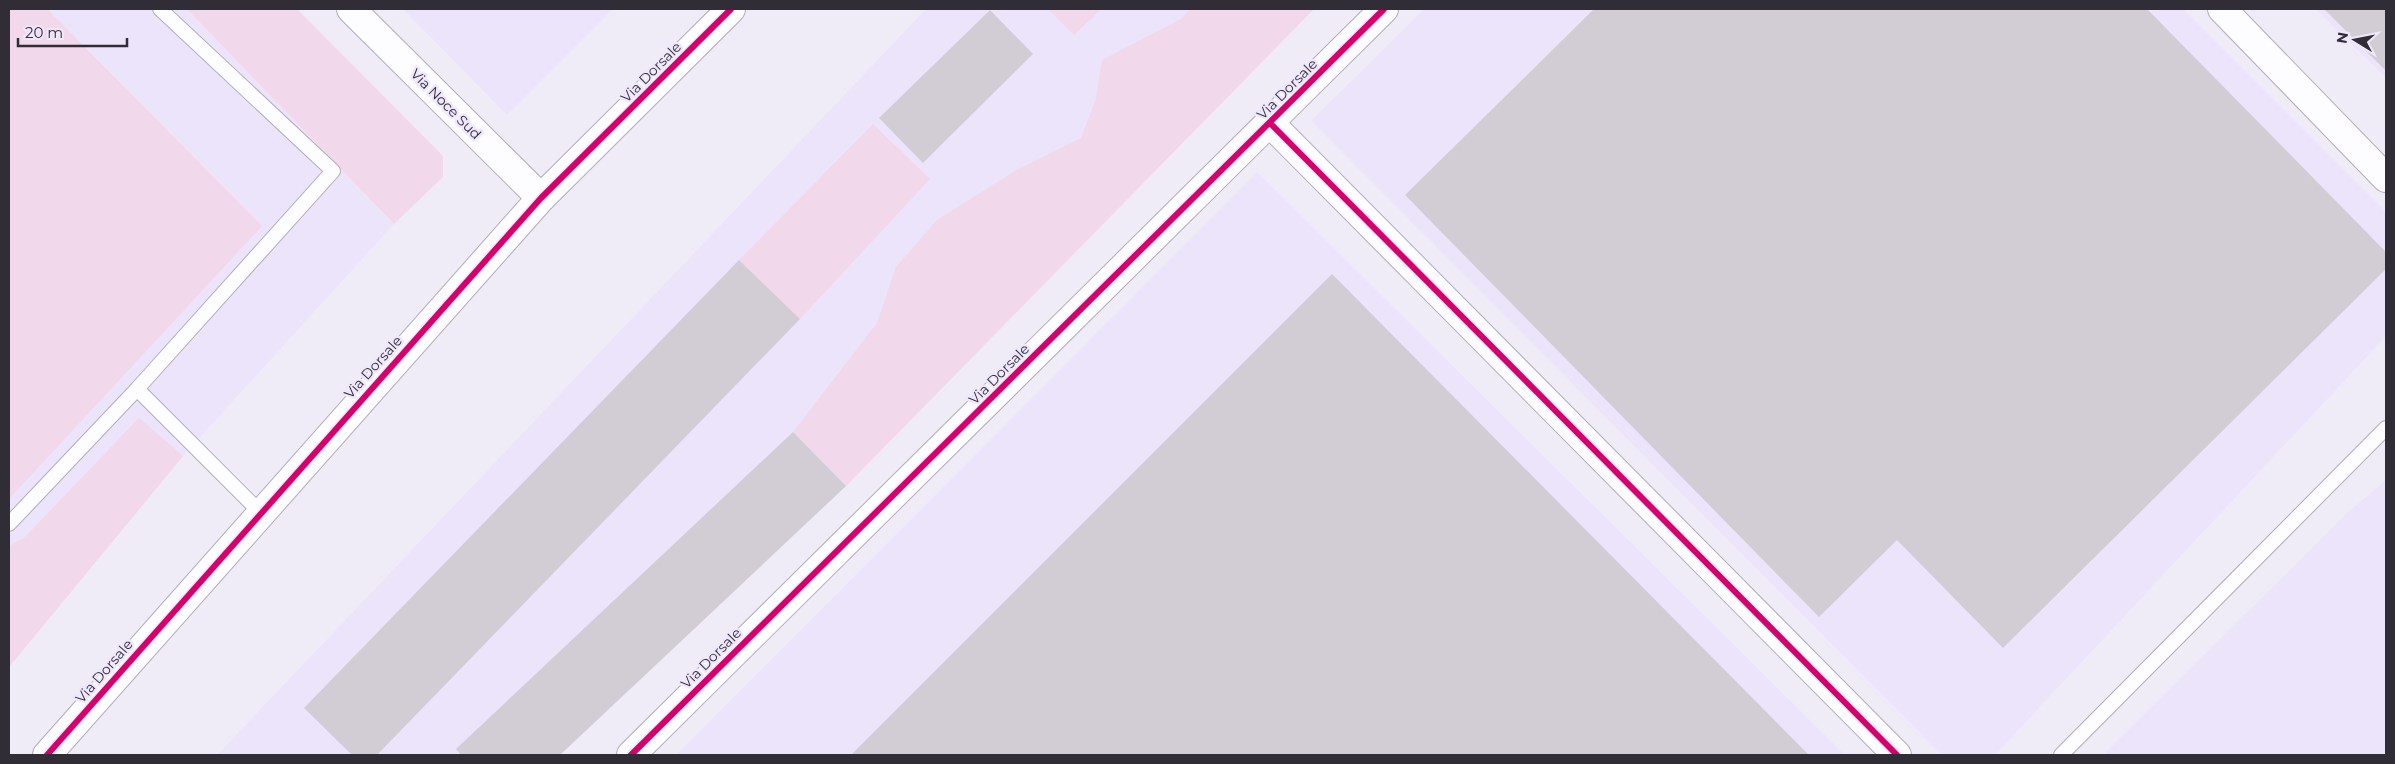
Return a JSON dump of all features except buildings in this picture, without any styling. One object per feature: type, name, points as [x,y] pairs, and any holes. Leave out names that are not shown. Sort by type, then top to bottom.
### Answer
[{"type":"street","name":"Via Noce Sud","points":[[351,9],[541,198]]},
{"type":"street","name":"Via Dorsale","points":[[47,755],[260,512],[541,198],[732,9]]},
{"type":"street","name":"Via Dorsale","points":[[630,755],[1384,9]]},
{"type":"street","points":[[2222,9],[2386,178]]},
{"type":"street","points":[[1270,123],[1897,755]]},
{"type":"lane","points":[[9,524],[137,390],[333,171],[160,9]]},
{"type":"lane","points":[[137,390],[260,512]]},
{"type":"lane","points":[[2061,755],[2386,428]]},
{"type":"shaded area","points":[[9,9],[187,9],[394,224],[183,456],[9,667]]},
{"type":"shaded area","points":[[9,9],[47,9],[262,226],[9,499]]},
{"type":"shaded area","points":[[187,9],[297,9],[443,156],[443,177],[394,224]]},
{"type":"shaded area","points":[[403,9],[613,9],[507,115]]},
{"type":"shaded area","points":[[926,9],[1314,9],[846,486],[560,755],[217,755]]},
{"type":"shaded area","points":[[1048,9],[1101,9],[1074,35]]},
{"type":"shaded area","points":[[1190,9],[1314,9],[846,486],[793,432],[877,323],[896,267],[937,220],[1015,171],[1081,138],[1096,99],[1102,60],[1181,19]]},
{"type":"shaded area","points":[[1424,9],[2183,9],[2386,212],[2386,336],[1995,755],[1942,755],[1311,121]]},
{"type":"shaded area","points":[[2316,9],[2386,9],[2386,78]]},
{"type":"shaded area","points":[[873,124],[930,179],[800,319],[739,260]]},
{"type":"shaded area","points":[[1257,172],[1845,755],[676,755]]},
{"type":"shaded area","points":[[139,418],[183,456],[9,667],[9,546],[25,537]]},
{"type":"shaded area","points":[[2386,480],[2386,755],[2103,755],[2347,513]]},
{"type":"cycle path","points":[[47,755],[541,198],[731,9]]},
{"type":"cycle path","points":[[631,755],[1384,9]]},
{"type":"cycle path","points":[[1270,123],[1897,755]]}]
